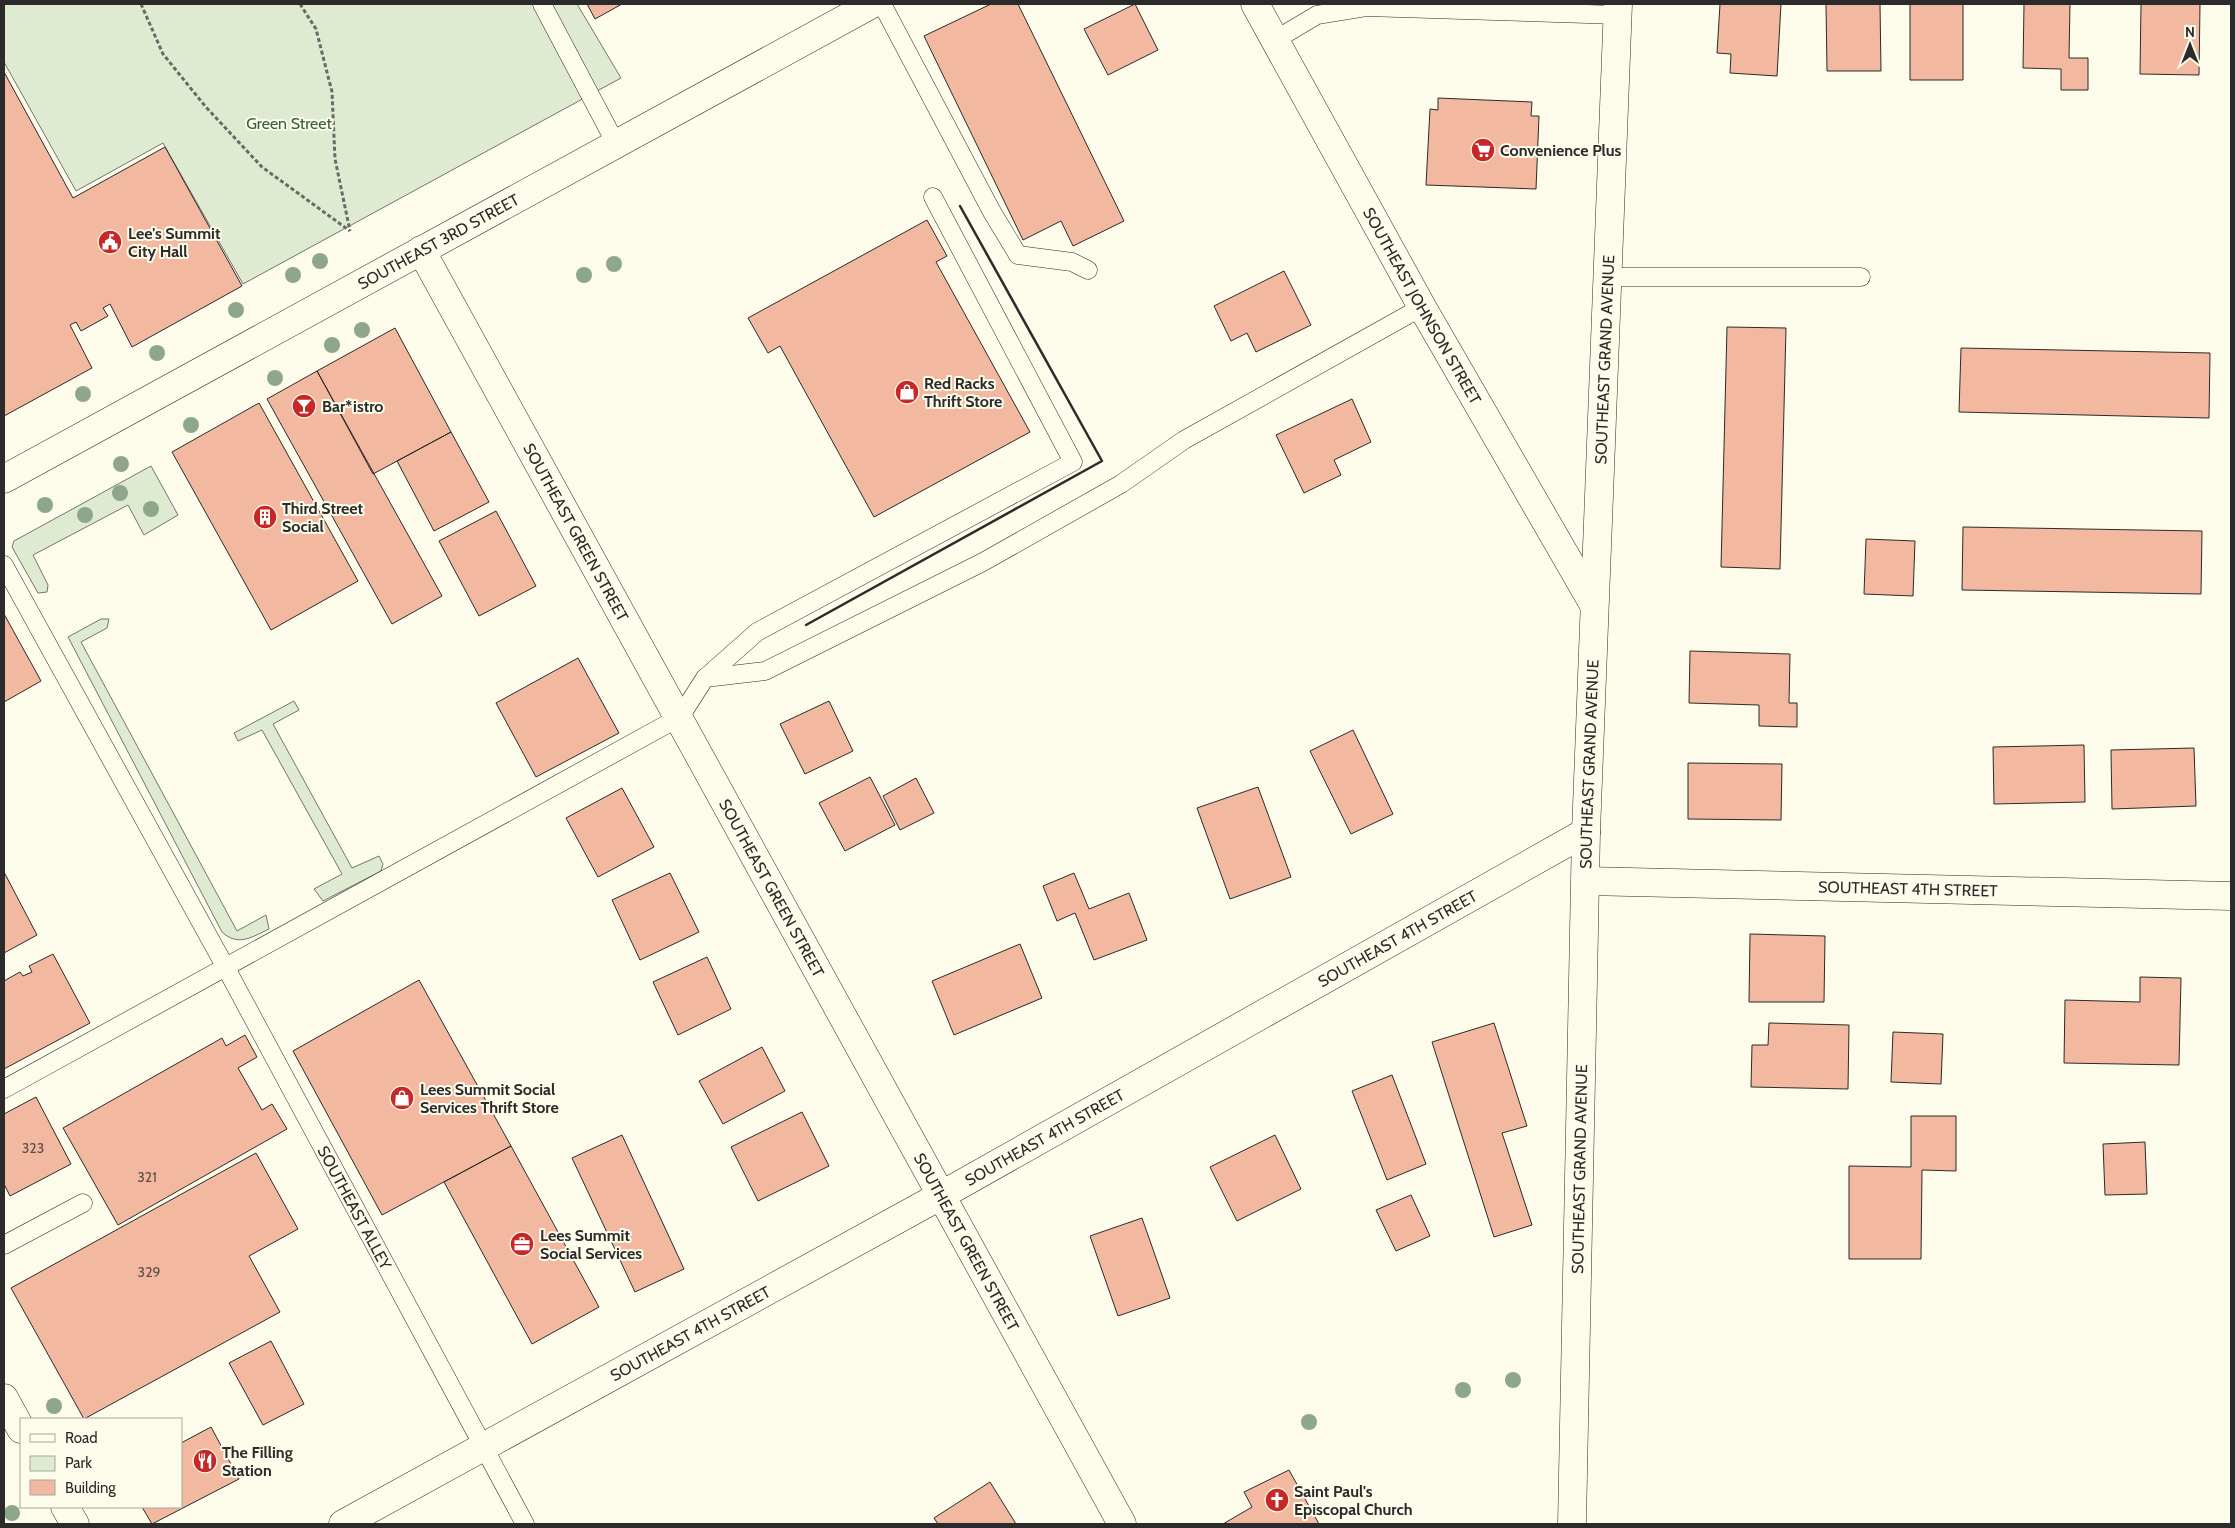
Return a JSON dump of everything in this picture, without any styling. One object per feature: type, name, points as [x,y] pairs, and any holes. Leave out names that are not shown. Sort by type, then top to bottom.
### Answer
[{"type":"street","name":"SOUTHEAST 3RD STREET","points":[[4,479],[615,142],[872,4]]},
{"type":"street","name":"SOUTHEAST JOHNSON STREET","points":[[1255,4],[1422,307],[1594,605]]},
{"type":"street","name":"SOUTHEAST GRAND AVENUE","points":[[1572,1524],[1586,832],[1618,9]]},
{"type":"street","name":"SOUTHEAST GREEN STREET","points":[[421,250],[680,717],[940,1196],[1122,1524]]},
{"type":"street","name":"SOUTHEAST 4TH STREET","points":[[343,1524],[940,1196],[1586,832]]},
{"type":"street","name":"SOUTHEAST 4TH STREET","points":[[1586,881],[2231,896]]},
{"type":"street","points":[[4,1398],[20,1427]]},
{"type":"street","points":[[66,1508],[75,1524]]},
{"type":"lane","points":[[542,4],[615,142]]},
{"type":"lane","points":[[882,4],[992,212],[1018,255],[1035,259],[1072,262],[1088,270]]},
{"type":"lane","points":[[1275,40],[1317,15],[1338,8],[1366,6],[1618,9]]},
{"type":"lane","points":[[4,1089],[680,717],[705,678],[757,632],[1073,462],[933,197]]},
{"type":"lane","points":[[1607,277],[1861,277]]},
{"type":"lane","points":[[705,678],[766,671],[983,562],[1121,484],[1184,440],[1422,307]]},
{"type":"lane","name":"SOUTHEAST ALLEY","points":[[4,566],[226,968],[525,1524]]},
{"type":"lane","points":[[5,1240],[83,1203]]},
{"type":"path","points":[[141,4],[163,54],[205,106],[262,167],[350,232],[335,159],[332,92],[316,29],[300,4]]},
{"type":"green space","name":"Green Street","points":[[4,4],[577,4],[621,78],[243,284],[163,143],[76,191],[4,62]]},
{"type":"green space","points":[[151,466],[178,515],[144,535],[128,505],[33,555],[48,585],[47,592],[38,593],[12,547],[14,541]]},
{"type":"green space","points":[[101,619],[109,619],[107,628],[81,642],[237,931],[266,915],[269,929],[239,940],[228,937],[222,932],[68,637]]},
{"type":"green space","points":[[294,701],[299,710],[273,724],[352,868],[379,856],[383,864],[381,871],[323,901],[314,889],[342,874],[262,730],[238,741],[234,733]]},
{"type":"building","points":[[587,4],[622,4],[595,19]]},
{"type":"building","points":[[991,4],[1018,4],[1124,221],[1073,246],[1061,221],[1023,240],[924,36]]},
{"type":"building","points":[[1135,4],[1158,50],[1108,75],[1084,29]]},
{"type":"building","points":[[1720,4],[1781,4],[1777,76],[1730,73],[1731,54],[1717,53]]},
{"type":"building","points":[[1826,4],[1880,4],[1881,71],[1827,71]]},
{"type":"building","points":[[1910,4],[1963,4],[1963,80],[1910,80]]},
{"type":"building","points":[[2024,4],[2070,4],[2069,58],[2088,58],[2088,90],[2061,90],[2061,69],[2023,68]]},
{"type":"building","points":[[2141,4],[2200,4],[2199,75],[2140,74]]},
{"type":"building","name":"Lee's Summit City Hall","points":[[4,72],[73,198],[165,147],[242,286],[132,347],[110,304],[103,308],[108,316],[81,331],[76,322],[70,325],[92,368],[4,416]]},
{"type":"building","name":"Convenience Plus","points":[[1438,98],[1532,102],[1531,116],[1539,116],[1536,189],[1426,185],[1430,109],[1438,110]]},
{"type":"building","name":"Red Racks Thrift Store","points":[[927,220],[947,256],[936,262],[1030,432],[874,517],[780,346],[768,353],[748,318]]},
{"type":"building","points":[[1284,271],[1311,325],[1256,352],[1247,333],[1231,341],[1214,306]]},
{"type":"building","points":[[1727,327],[1786,328],[1780,569],[1721,567]]},
{"type":"building","points":[[395,328],[451,432],[373,474],[317,371]]},
{"type":"building","points":[[1961,348],[2210,353],[2209,418],[1959,412]]},
{"type":"building","points":[[317,371],[442,596],[392,624],[267,399]]},
{"type":"building","points":[[1352,399],[1371,442],[1334,460],[1341,475],[1304,493],[1276,435]]},
{"type":"building","name":"Third Street Social","points":[[259,403],[358,581],[271,630],[172,452]]},
{"type":"building","points":[[451,432],[489,502],[434,531],[397,461]]},
{"type":"building","points":[[496,511],[536,586],[479,616],[439,541]]},
{"type":"building","points":[[1963,527],[2202,531],[2201,594],[1962,590]]},
{"type":"building","points":[[1866,539],[1915,541],[1913,596],[1864,594]]},
{"type":"building","points":[[4,614],[41,681],[4,702]]},
{"type":"building","points":[[1690,651],[1790,654],[1789,703],[1797,703],[1797,727],[1759,726],[1759,705],[1689,703]]},
{"type":"building","points":[[578,658],[619,733],[536,777],[496,703]]},
{"type":"building","points":[[829,701],[853,751],[805,774],[780,724]]},
{"type":"building","points":[[1353,730],[1393,814],[1351,834],[1310,751]]},
{"type":"building","points":[[2084,745],[2085,802],[1994,804],[1993,747]]},
{"type":"building","points":[[2194,748],[2196,806],[2112,809],[2111,750]]},
{"type":"building","points":[[1688,763],[1782,764],[1781,820],[1688,819]]},
{"type":"building","points":[[870,777],[895,825],[845,851],[819,803]]},
{"type":"building","points":[[916,778],[934,813],[900,830],[883,796]]},
{"type":"building","points":[[1258,787],[1291,877],[1230,899],[1197,808]]},
{"type":"building","points":[[622,788],[654,847],[598,877],[566,818]]},
{"type":"building","points":[[4,872],[37,935],[4,953]]},
{"type":"building","points":[[670,873],[699,932],[640,960],[612,900]]},
{"type":"building","points":[[1074,873],[1089,909],[1129,893],[1147,940],[1094,960],[1075,913],[1057,921],[1043,886]]},
{"type":"building","points":[[1750,934],[1825,936],[1824,1002],[1749,1002]]},
{"type":"building","points":[[1020,944],[1042,998],[954,1035],[932,981]]},
{"type":"building","points":[[53,954],[90,1023],[4,1069],[4,981],[20,972],[23,976],[32,972],[29,966]]},
{"type":"building","points":[[707,957],[731,1009],[678,1035],[653,982]]},
{"type":"building","points":[[2140,977],[2181,978],[2179,1065],[2064,1063],[2065,1000],[2140,1002]]},
{"type":"building","name":"Lees Summit Social Services Thrift Store","points":[[419,980],[511,1146],[382,1215],[293,1051]]},
{"type":"building","points":[[1494,1023],[1527,1126],[1502,1133],[1532,1225],[1494,1237],[1432,1042]]},
{"type":"building","points":[[1769,1023],[1849,1025],[1848,1089],[1751,1087],[1752,1045],[1768,1045]]},
{"type":"building","points":[[1893,1032],[1943,1034],[1941,1084],[1891,1082]]},
{"type":"building","points":[[245,1035],[257,1057],[238,1068],[262,1110],[272,1104],[287,1129],[118,1225],[63,1128],[222,1038],[226,1046]]},
{"type":"building","points":[[762,1047],[785,1091],[723,1124],[699,1081]]},
{"type":"building","points":[[1392,1075],[1426,1164],[1387,1180],[1352,1091]]},
{"type":"building","points":[[36,1097],[71,1164],[10,1196],[4,1184],[4,1114]]},
{"type":"building","points":[[802,1112],[829,1166],[758,1201],[731,1147]]},
{"type":"building","points":[[1911,1116],[1956,1116],[1956,1171],[1922,1170],[1921,1259],[1849,1259],[1849,1166],[1911,1167]]},
{"type":"building","points":[[622,1135],[684,1269],[635,1292],[572,1158]]},
{"type":"building","points":[[1275,1135],[1301,1189],[1237,1221],[1210,1167]]},
{"type":"building","points":[[2145,1142],[2147,1194],[2105,1195],[2103,1144]]},
{"type":"building","name":"Lees Summit Social Services","points":[[511,1146],[599,1307],[532,1344],[444,1182]]},
{"type":"building","points":[[256,1153],[298,1229],[249,1256],[280,1312],[86,1418],[83,1418],[11,1288]]},
{"type":"building","points":[[1411,1195],[1430,1236],[1396,1251],[1376,1210]]},
{"type":"building","points":[[1142,1218],[1170,1298],[1118,1316],[1090,1236]]},
{"type":"building","points":[[271,1341],[304,1404],[263,1425],[229,1363]]},
{"type":"building","name":"The Filling Station","points":[[211,1427],[239,1479],[152,1524],[143,1508],[182,1508],[182,1442]]},
{"type":"building","name":"Saint Paul's Episcopal Church","points":[[1289,1470],[1319,1524],[1223,1524],[1252,1507],[1244,1492]]},
{"type":"building","points":[[990,1482],[1016,1524],[938,1524],[934,1518]]},
{"type":"wall","points":[[806,625],[1102,461],[960,206]]},
{"type":"place","name":"Convenience Plus","points":[[1483,150]]},
{"type":"place","name":"Lee's Summit City Hall","points":[[110,242]]},
{"type":"place","name":"Red Racks Thrift Store","points":[[907,392]]},
{"type":"place","name":"Bar*istro","points":[[304,406]]},
{"type":"place","name":"Third Street Social","points":[[265,517]]},
{"type":"place","name":"Lees Summit Social Services Thrift Store","points":[[402,1098]]},
{"type":"place","name":"Lees Summit Social Services","points":[[522,1244]]},
{"type":"place","name":"The Filling Station","points":[[205,1461]]},
{"type":"place","name":"Saint Paul's Episcopal Church","points":[[1277,1500]]}]
